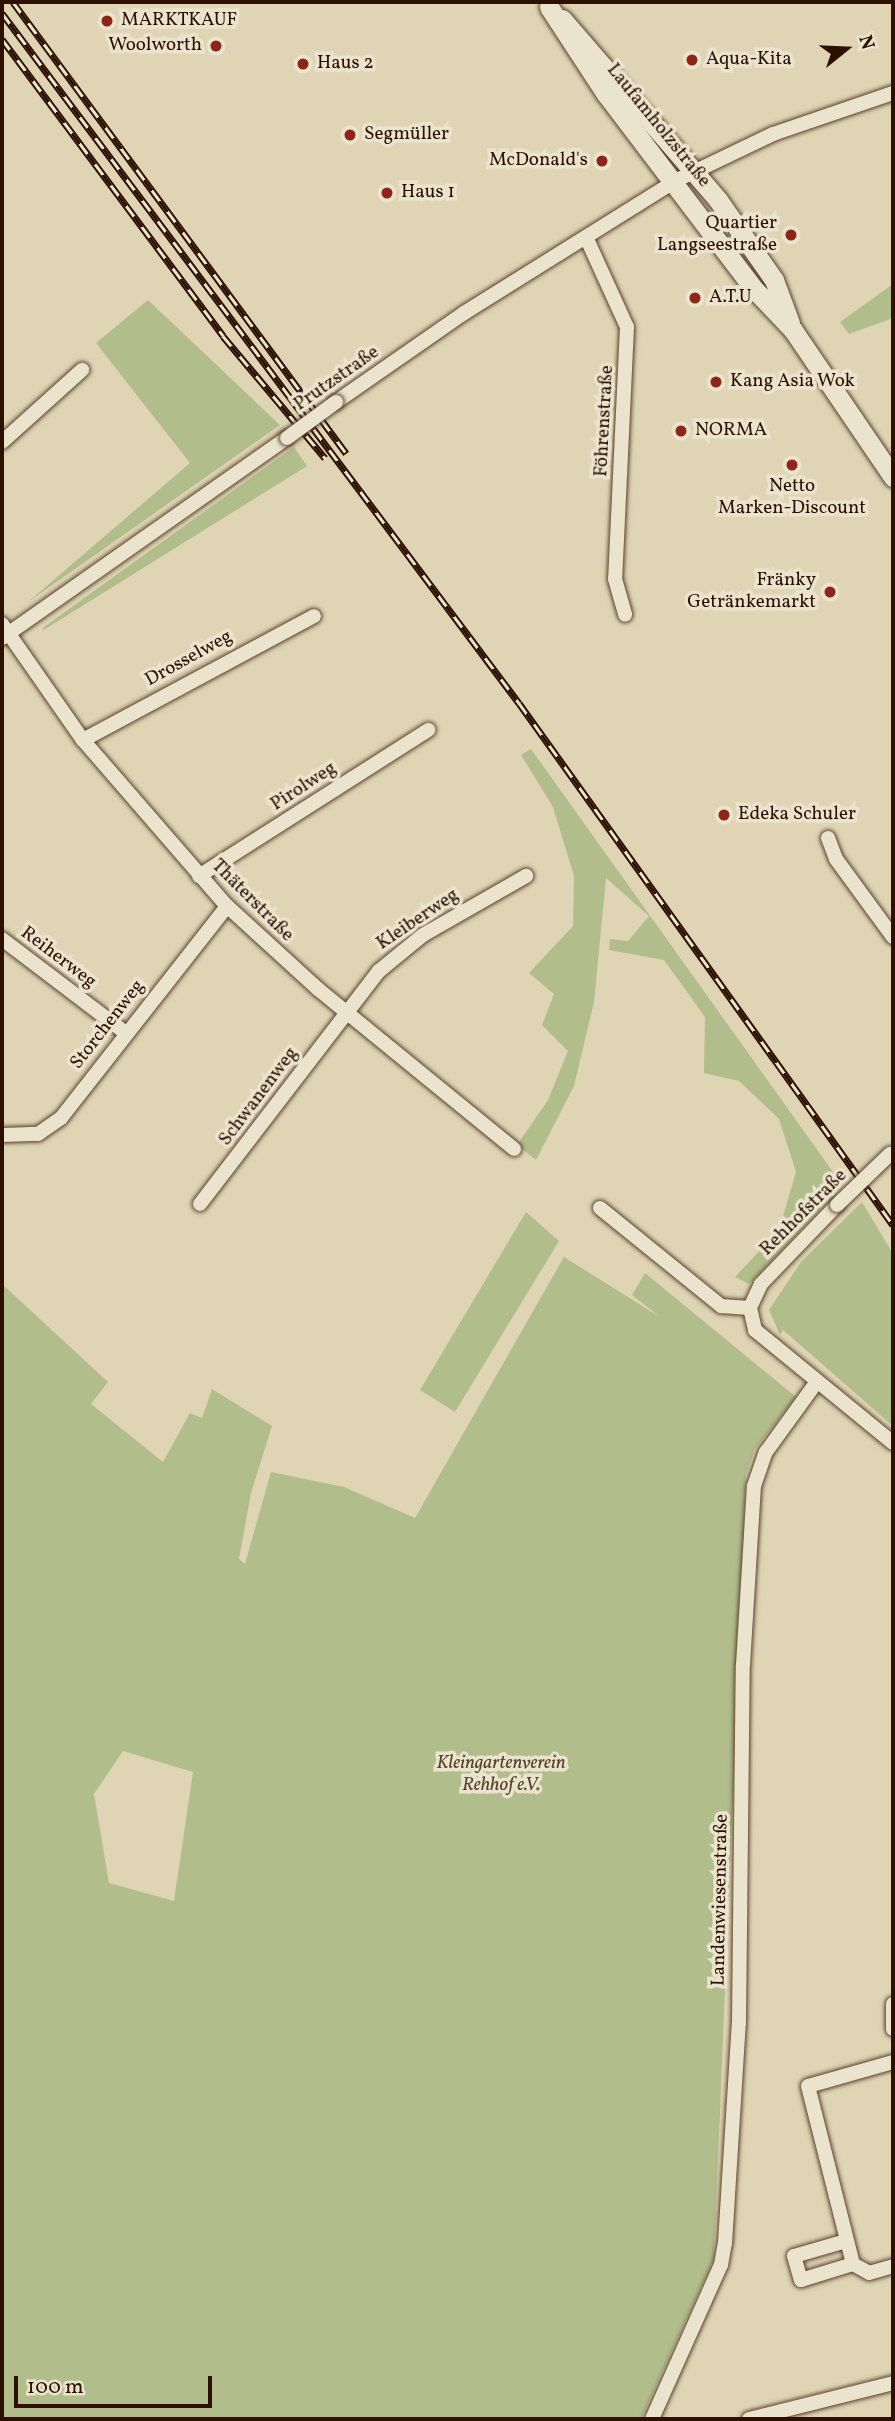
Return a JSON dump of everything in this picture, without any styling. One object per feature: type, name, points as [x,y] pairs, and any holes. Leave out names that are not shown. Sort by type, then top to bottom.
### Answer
[{"type":"main road","name":"Laufamholzstraße","points":[[546,4],[591,46],[697,172],[774,280],[793,330]]},
{"type":"main road","name":"Laufamholzstraße","points":[[546,4],[576,54],[675,181],[754,289],[793,330],[893,477]]},
{"type":"street","name":"Prutzstraße","points":[[4,631],[336,402],[675,181],[774,134],[893,93]]},
{"type":"street","name":"Föhrenstraße","points":[[586,237],[627,327],[615,579],[625,615]]},
{"type":"street","points":[[2,442],[82,370]]},
{"type":"street","name":"Drosselweg","points":[[83,740],[314,616]]},
{"type":"street","name":"Thäterstraße","points":[[4,631],[83,740],[199,877],[227,906],[346,1012],[514,1149]]},
{"type":"street","name":"Pirolweg","points":[[199,877],[428,730]]},
{"type":"street","points":[[828,838],[836,859],[893,937]]},
{"type":"street","name":"Kleiberweg","points":[[346,1012],[379,971],[423,935],[526,876]]},
{"type":"street","name":"Storchenweg","points":[[2,1135],[50,1128],[227,906]]},
{"type":"street","name":"Reiherweg","points":[[2,939],[126,1033]]},
{"type":"street","name":"Schwanenweg","points":[[200,1204],[346,1012]]},
{"type":"street","name":"Rehhofstraße","points":[[750,1308],[761,1284],[837,1205],[892,1153]]},
{"type":"street","points":[[600,1208],[721,1306],[750,1308],[755,1330],[816,1383],[893,1443]]},
{"type":"street","name":"Landenwiesenstraße","points":[[652,2419],[721,2265],[725,2243],[739,2023],[743,1665],[754,1486],[766,1452],[816,1383]]},
{"type":"street","points":[[893,2004],[893,2029]]},
{"type":"street","points":[[893,2062],[808,2086],[853,2264],[869,2273],[893,2266]]},
{"type":"street","points":[[846,2241],[794,2256],[801,2280],[853,2264]]},
{"type":"street","points":[[748,2419],[893,2383]]},
{"type":"green space","points":[[893,284],[893,318],[849,334],[840,322]]},
{"type":"green space","points":[[148,300],[280,425],[28,602],[190,463],[96,343]]},
{"type":"green space","points":[[294,447],[307,466],[42,631],[44,627]]},
{"type":"green space","points":[[531,749],[843,1186],[749,1284],[735,1277],[779,1230],[796,1172],[779,1119],[739,1081],[704,1073],[705,1017],[664,960],[609,950],[610,939],[628,941],[649,916],[606,878],[594,1002],[574,1086],[536,1160],[517,1145],[548,1100],[568,1051],[542,1025],[554,994],[529,973],[573,926],[574,876],[553,807],[521,755]]},
{"type":"green space","points":[[862,1202],[893,1254],[893,1426],[783,1330],[780,1335],[769,1310],[801,1262]]},
{"type":"green space","points":[[526,1212],[559,1241],[455,1412],[420,1390]]},
{"type":"green space","name":"Kleingartenverein Rehhof e.V.","points":[[564,1257],[660,1317],[632,1295],[645,1273],[796,1397],[755,1449],[746,1474],[714,2258],[641,2419],[2,2419],[2,1284],[108,1382],[91,1404],[163,1462],[190,1413],[202,1418],[212,1389],[272,1426],[251,1493],[239,1559],[245,1564],[271,1472],[344,1487],[415,1518]],"holes":[[[123,1751],[193,1772],[174,1901],[109,1883],[94,1794]]]},
{"type":"railway","points":[[13,2],[346,453]]},
{"type":"railway","points":[[2,13],[519,703],[893,1225]]},
{"type":"railway","points":[[2,39],[223,336],[325,458]]},
{"type":"place","name":"MARKTKAUF","points":[[107,21]]},
{"type":"place","name":"Woolworth","points":[[216,46]]},
{"type":"place","name":"Aqua-Kita","points":[[692,60]]},
{"type":"place","name":"Haus 2","points":[[303,64]]},
{"type":"place","name":"Segmüller","points":[[350,135]]},
{"type":"place","name":"McDonald's","points":[[602,161]]},
{"type":"place","name":"Haus 1","points":[[387,193]]},
{"type":"place","name":"Quartier Langseestraße","points":[[791,235]]},
{"type":"place","name":"A.T.U","points":[[695,298]]},
{"type":"place","name":"Kang Asia Wok","points":[[716,382]]},
{"type":"place","name":"NORMA","points":[[681,431]]},
{"type":"place","name":"Netto Marken-Discount","points":[[792,465]]},
{"type":"place","name":"Fränky Getränkemarkt","points":[[830,592]]},
{"type":"place","name":"Edeka Schuler","points":[[724,815]]}]
